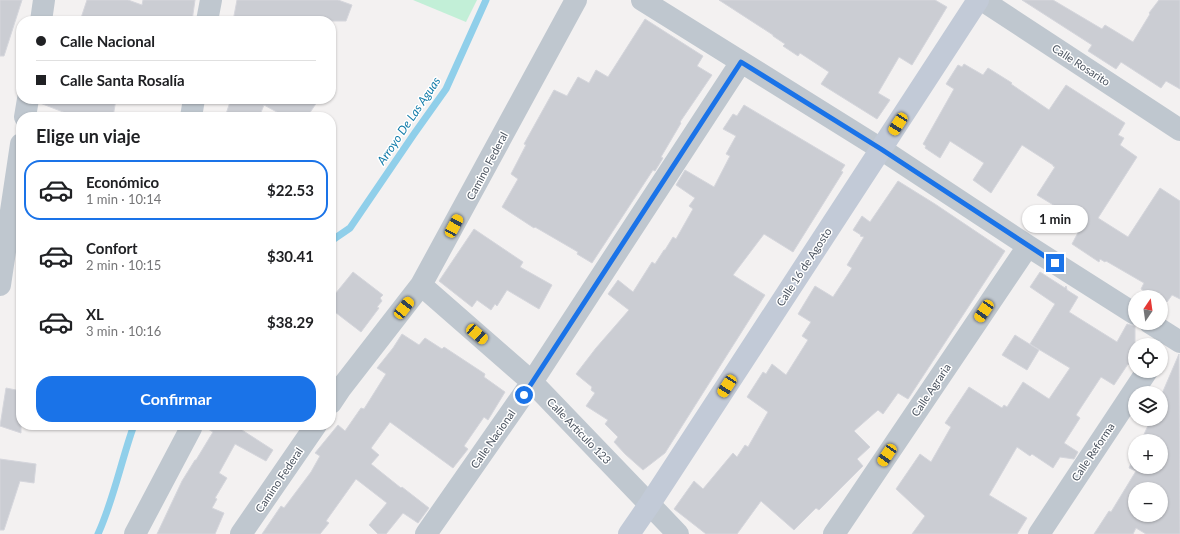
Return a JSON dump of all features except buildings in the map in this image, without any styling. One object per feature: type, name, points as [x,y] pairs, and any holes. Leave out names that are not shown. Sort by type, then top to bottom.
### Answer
[{"type":"street","points":[[42,16],[44,0]]},
{"type":"street","points":[[208,16],[210,0]]},
{"type":"street","name":"Camino Federal","points":[[336,396],[421,286],[576,0]]},
{"type":"street","points":[[642,0],[881,149],[1028,246],[1128,310]]},
{"type":"street","name":"Calle 16 de Agosto","points":[[629,534],[978,0]]},
{"type":"street","name":"Calle Rosarito","points":[[982,0],[1180,130]]},
{"type":"street","name":"Calle Nacional","points":[[426,534],[532,382],[741,62]]},
{"type":"street","points":[[0,285],[16,175]]},
{"type":"street","name":"Calle Agraria","points":[[834,534],[1028,246]]},
{"type":"street","name":"Calle Artículo 123","points":[[421,286],[532,382],[678,534]]},
{"type":"street","points":[[1157,330],[1170,343]]},
{"type":"street","name":"Calle Reforma","points":[[1039,534],[1142,378]]},
{"type":"street","points":[[135,534],[190,430]]},
{"type":"street","name":"Camino Federal","points":[[241,534],[313,430]]},
{"type":"green space","points":[[413,0],[477,0],[466,22]]},
{"type":"waterway","name":"Arroyo De Las Aguas","points":[[336,238],[350,228],[446,89],[486,0]]},
{"type":"waterway","name":"Arroyo De Las Aguas","points":[[98,534],[109,507],[132,430]]},
{"type":"route","points":[[524,395],[741,62],[881,149],[1055,263]]}]
